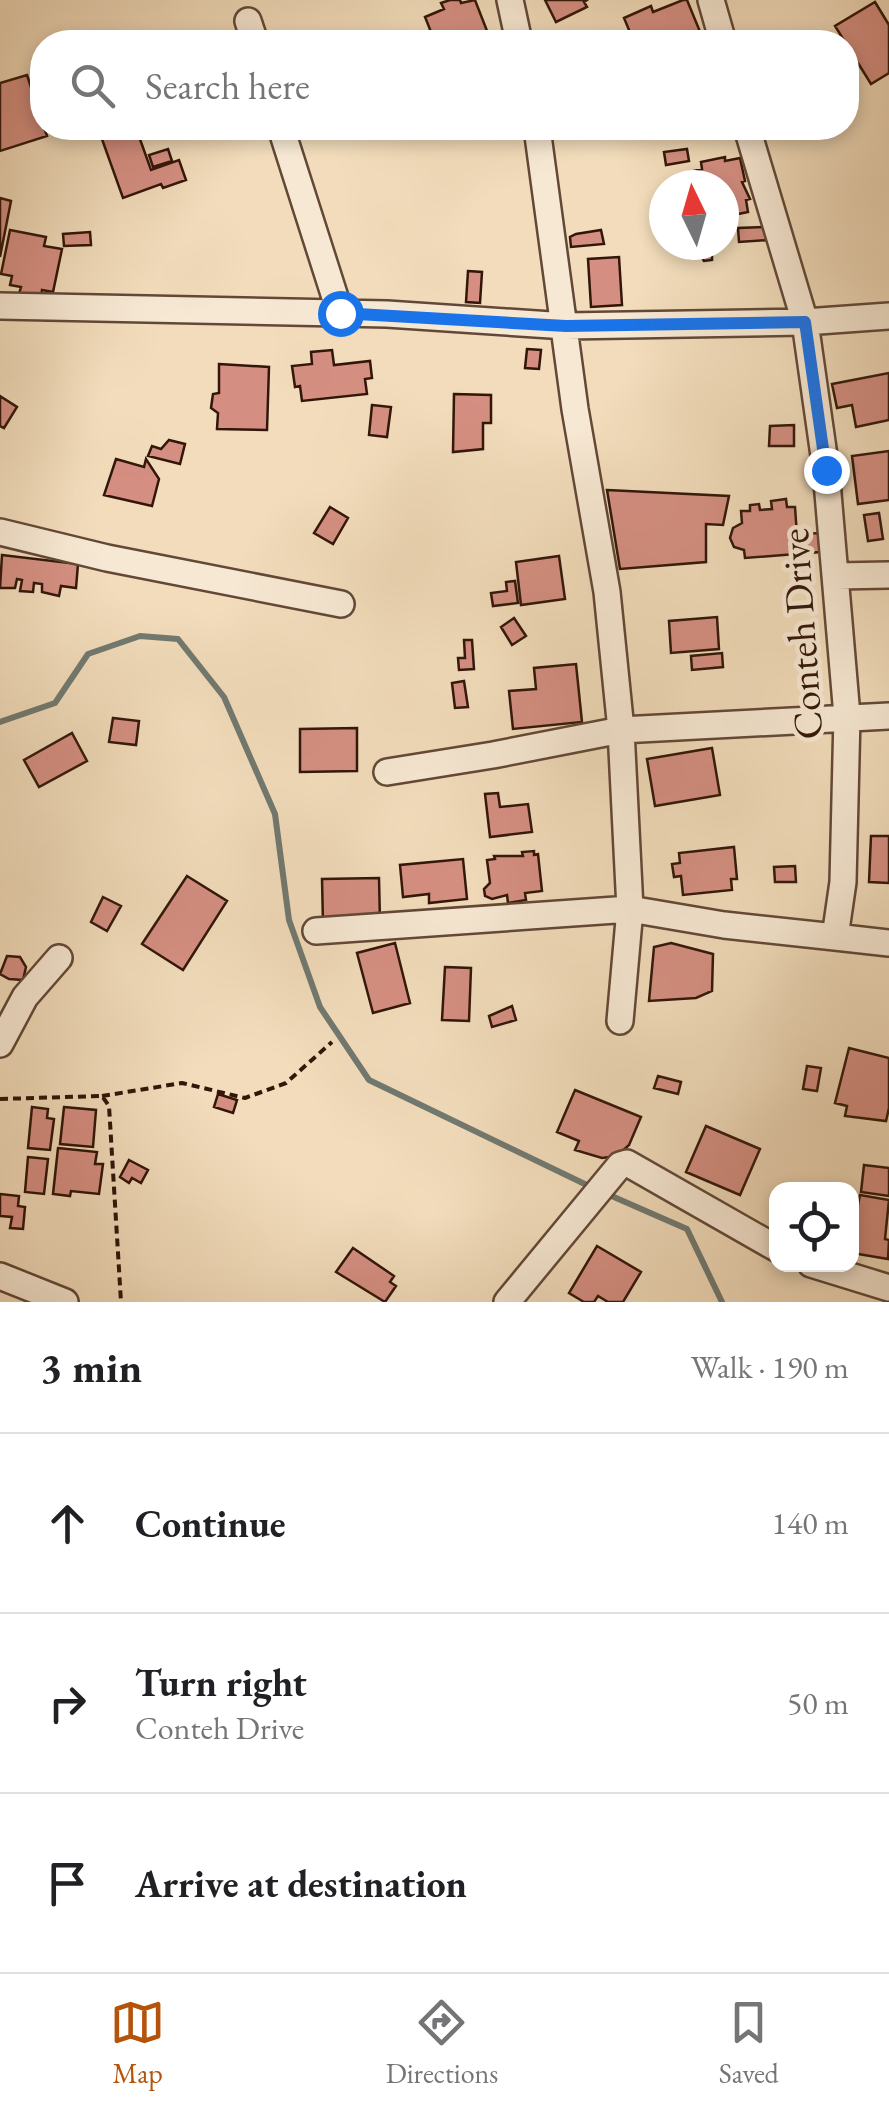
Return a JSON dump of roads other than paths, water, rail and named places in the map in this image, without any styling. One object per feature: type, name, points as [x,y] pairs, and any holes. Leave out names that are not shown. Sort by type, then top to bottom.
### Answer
[{"type":"street","points":[[510,0],[516,30]]},
{"type":"street","points":[[711,0],[720,30]]},
{"type":"street","points":[[286,140],[340,313]]},
{"type":"street","points":[[539,140],[576,409],[607,592],[620,730],[630,910],[620,1021]]},
{"type":"street","name":"Conteh Drive","points":[[751,140],[805,322],[826,470],[848,716],[843,882],[835,937]]},
{"type":"street","points":[[0,306],[340,313],[566,326],[805,322],[889,316]]},
{"type":"street","points":[[0,532],[106,558],[341,604]]},
{"type":"street","points":[[836,576],[889,575]]},
{"type":"street","points":[[387,772],[620,730],[889,716]]},
{"type":"street","points":[[316,931],[630,910],[724,926],[889,943]]},
{"type":"street","points":[[0,1044],[25,996],[59,958]]},
{"type":"street","points":[[507,1302],[620,1164],[627,1163],[769,1244]]},
{"type":"street","points":[[838,1272],[889,1288]]},
{"type":"street","points":[[0,1276],[65,1302]]},
{"type":"waterway","points":[[0,722],[55,703],[88,654],[140,636],[178,639],[224,697],[275,814],[289,920],[320,1007],[369,1080],[591,1187]]},
{"type":"waterway","points":[[607,1194],[687,1229],[722,1302]]}]
